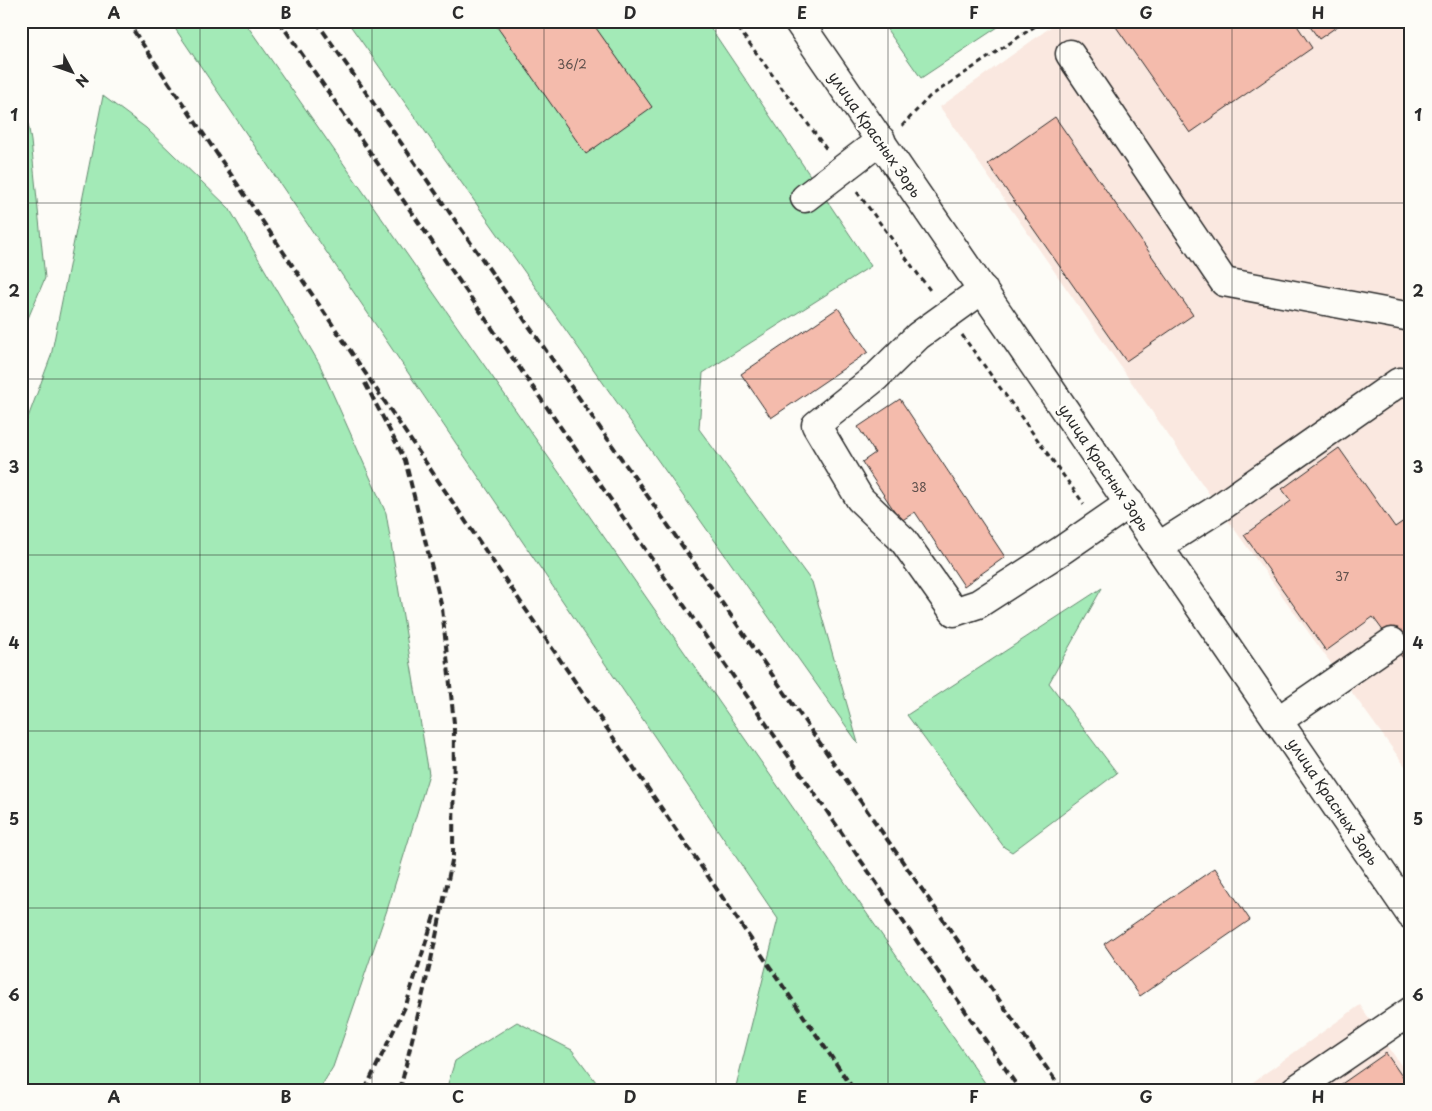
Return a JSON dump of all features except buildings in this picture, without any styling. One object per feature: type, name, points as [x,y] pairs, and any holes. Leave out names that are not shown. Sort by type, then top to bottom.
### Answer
[{"type":"street","name":"улица Красных Зорь","points":[[798,21],[1411,915]]},
{"type":"street","points":[[1070,54],[1224,282],[1411,317]]},
{"type":"street","points":[[804,198],[841,170],[883,143]]},
{"type":"street","points":[[983,289],[918,336],[876,377],[816,425],[860,499],[903,540],[954,612],[978,604],[1130,503]]},
{"type":"street","points":[[1159,546],[1220,508],[1399,382],[1411,383]]},
{"type":"street","points":[[1279,720],[1392,642]]},
{"type":"street","points":[[1295,1090],[1411,1011]]},
{"type":"path","points":[[733,21],[948,315],[1098,525]]},
{"type":"path","points":[[883,143],[929,97],[1043,21]]},
{"type":"shaded area","points":[[1059,21],[1411,21],[1410,773],[1219,508],[940,107]]},
{"type":"shaded area","points":[[1360,1005],[1411,1080],[1411,1090],[1242,1090]]},
{"type":"green space","points":[[170,21],[244,21],[990,1090],[735,1090],[778,919]]},
{"type":"green space","points":[[347,21],[706,21],[871,266],[703,373],[699,429],[812,582],[858,743]]},
{"type":"green space","points":[[881,21],[1007,21],[921,78]]},
{"type":"green space","points":[[21,81],[31,141],[45,278],[21,335]]},
{"type":"green space","points":[[103,96],[146,128],[229,208],[319,363],[386,513],[429,774],[388,907],[333,1067],[319,1090],[21,1090],[21,436],[51,356]]},
{"type":"green space","points":[[1102,588],[1049,683],[1117,773],[1012,852],[1004,847],[907,715]]},
{"type":"green space","points":[[517,1022],[572,1050],[602,1090],[446,1090],[455,1061]]},
{"type":"railway","points":[[127,21],[854,1090]]},
{"type":"railway","points":[[279,21],[1020,1090]]},
{"type":"railway","points":[[316,21],[1062,1090]]},
{"type":"railway","points":[[365,383],[405,460],[442,608],[454,723],[453,856],[431,960],[400,1090]]},
{"type":"railway","points":[[365,1090],[406,1005],[435,913]]}]
